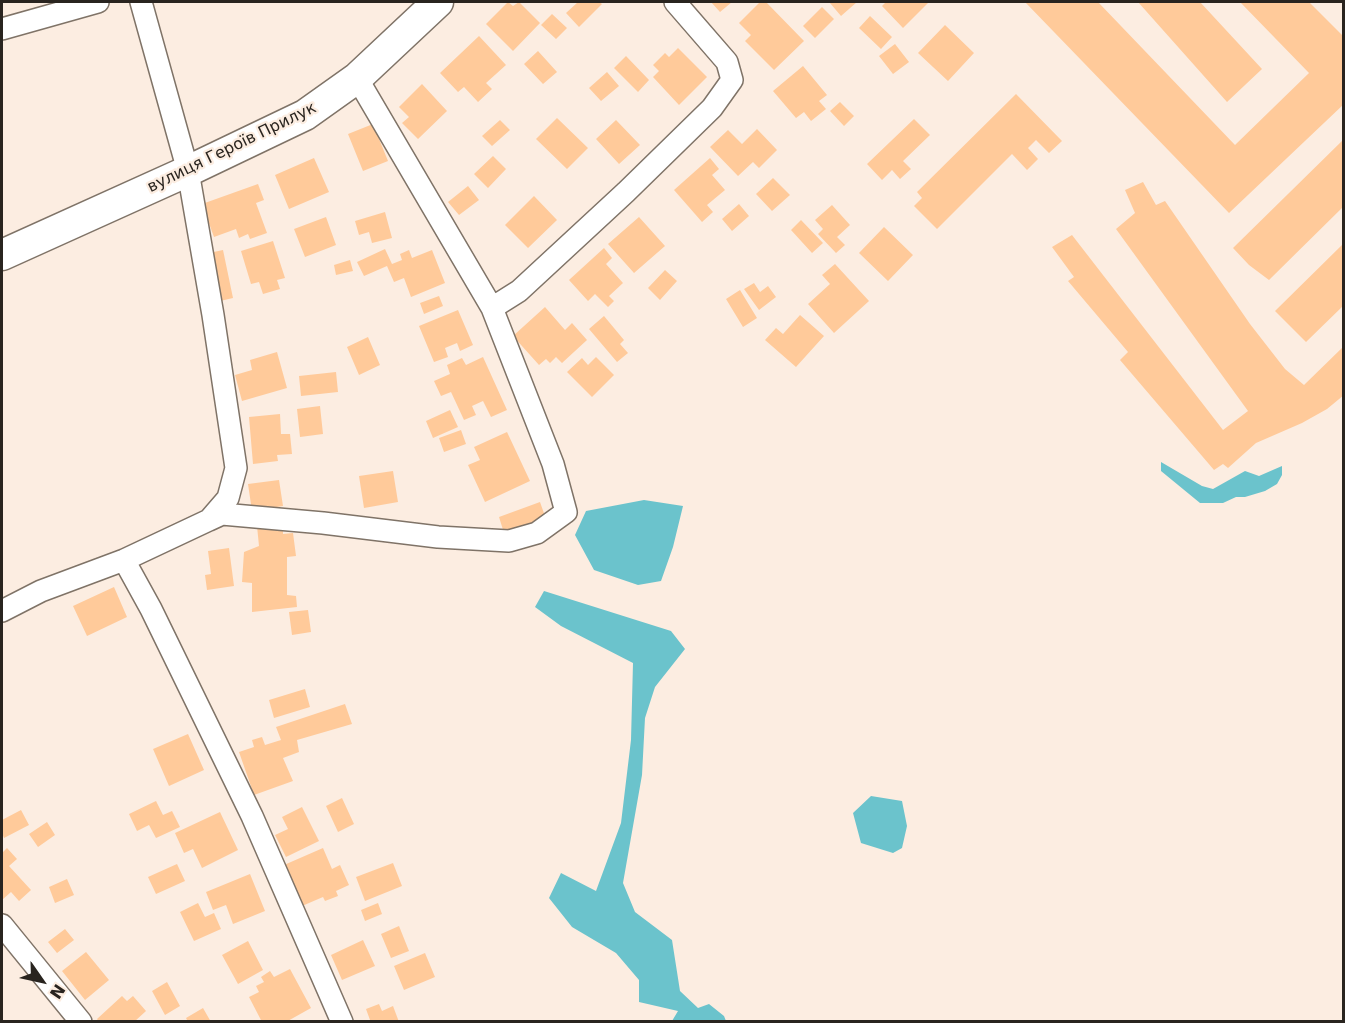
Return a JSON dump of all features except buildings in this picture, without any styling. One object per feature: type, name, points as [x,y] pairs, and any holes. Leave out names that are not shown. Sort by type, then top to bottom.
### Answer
[{"type":"main road","name":"вулиця Героїв Прилук","points":[[2,255],[305,115],[357,78],[438,2]]},
{"type":"street","points":[[2,29],[98,2]]},
{"type":"street","points":[[141,2],[188,171],[236,468],[228,498],[209,520]]},
{"type":"street","points":[[492,308],[519,291],[626,192],[712,108],[732,80],[727,62],[675,2]]},
{"type":"street","points":[[2,611],[41,591],[124,560],[222,514],[438,537],[509,541],[537,533],[566,512],[553,464],[492,308],[357,78]]},
{"type":"street","points":[[124,560],[151,609],[252,816],[342,1022]]},
{"type":"street","points":[[2,925],[81,1022]]},
{"type":"water","points":[[1161,462],[1202,486],[1213,489],[1245,471],[1259,476],[1282,466],[1282,475],[1277,484],[1265,491],[1245,497],[1236,497],[1223,503],[1200,503],[1161,471]]},
{"type":"water","points":[[644,500],[683,506],[673,547],[661,581],[638,585],[594,570],[575,535],[586,511]]},
{"type":"water","points":[[544,591],[671,631],[685,649],[655,687],[645,718],[642,775],[623,883],[635,912],[672,940],[680,991],[698,1008],[709,1004],[724,1016],[726,1021],[672,1021],[678,1011],[639,1002],[639,980],[616,953],[572,927],[549,898],[561,873],[596,891],[621,823],[631,740],[633,663],[561,626],[535,607]]},
{"type":"water","points":[[871,796],[902,801],[907,826],[902,848],[893,853],[861,843],[853,813]]}]
